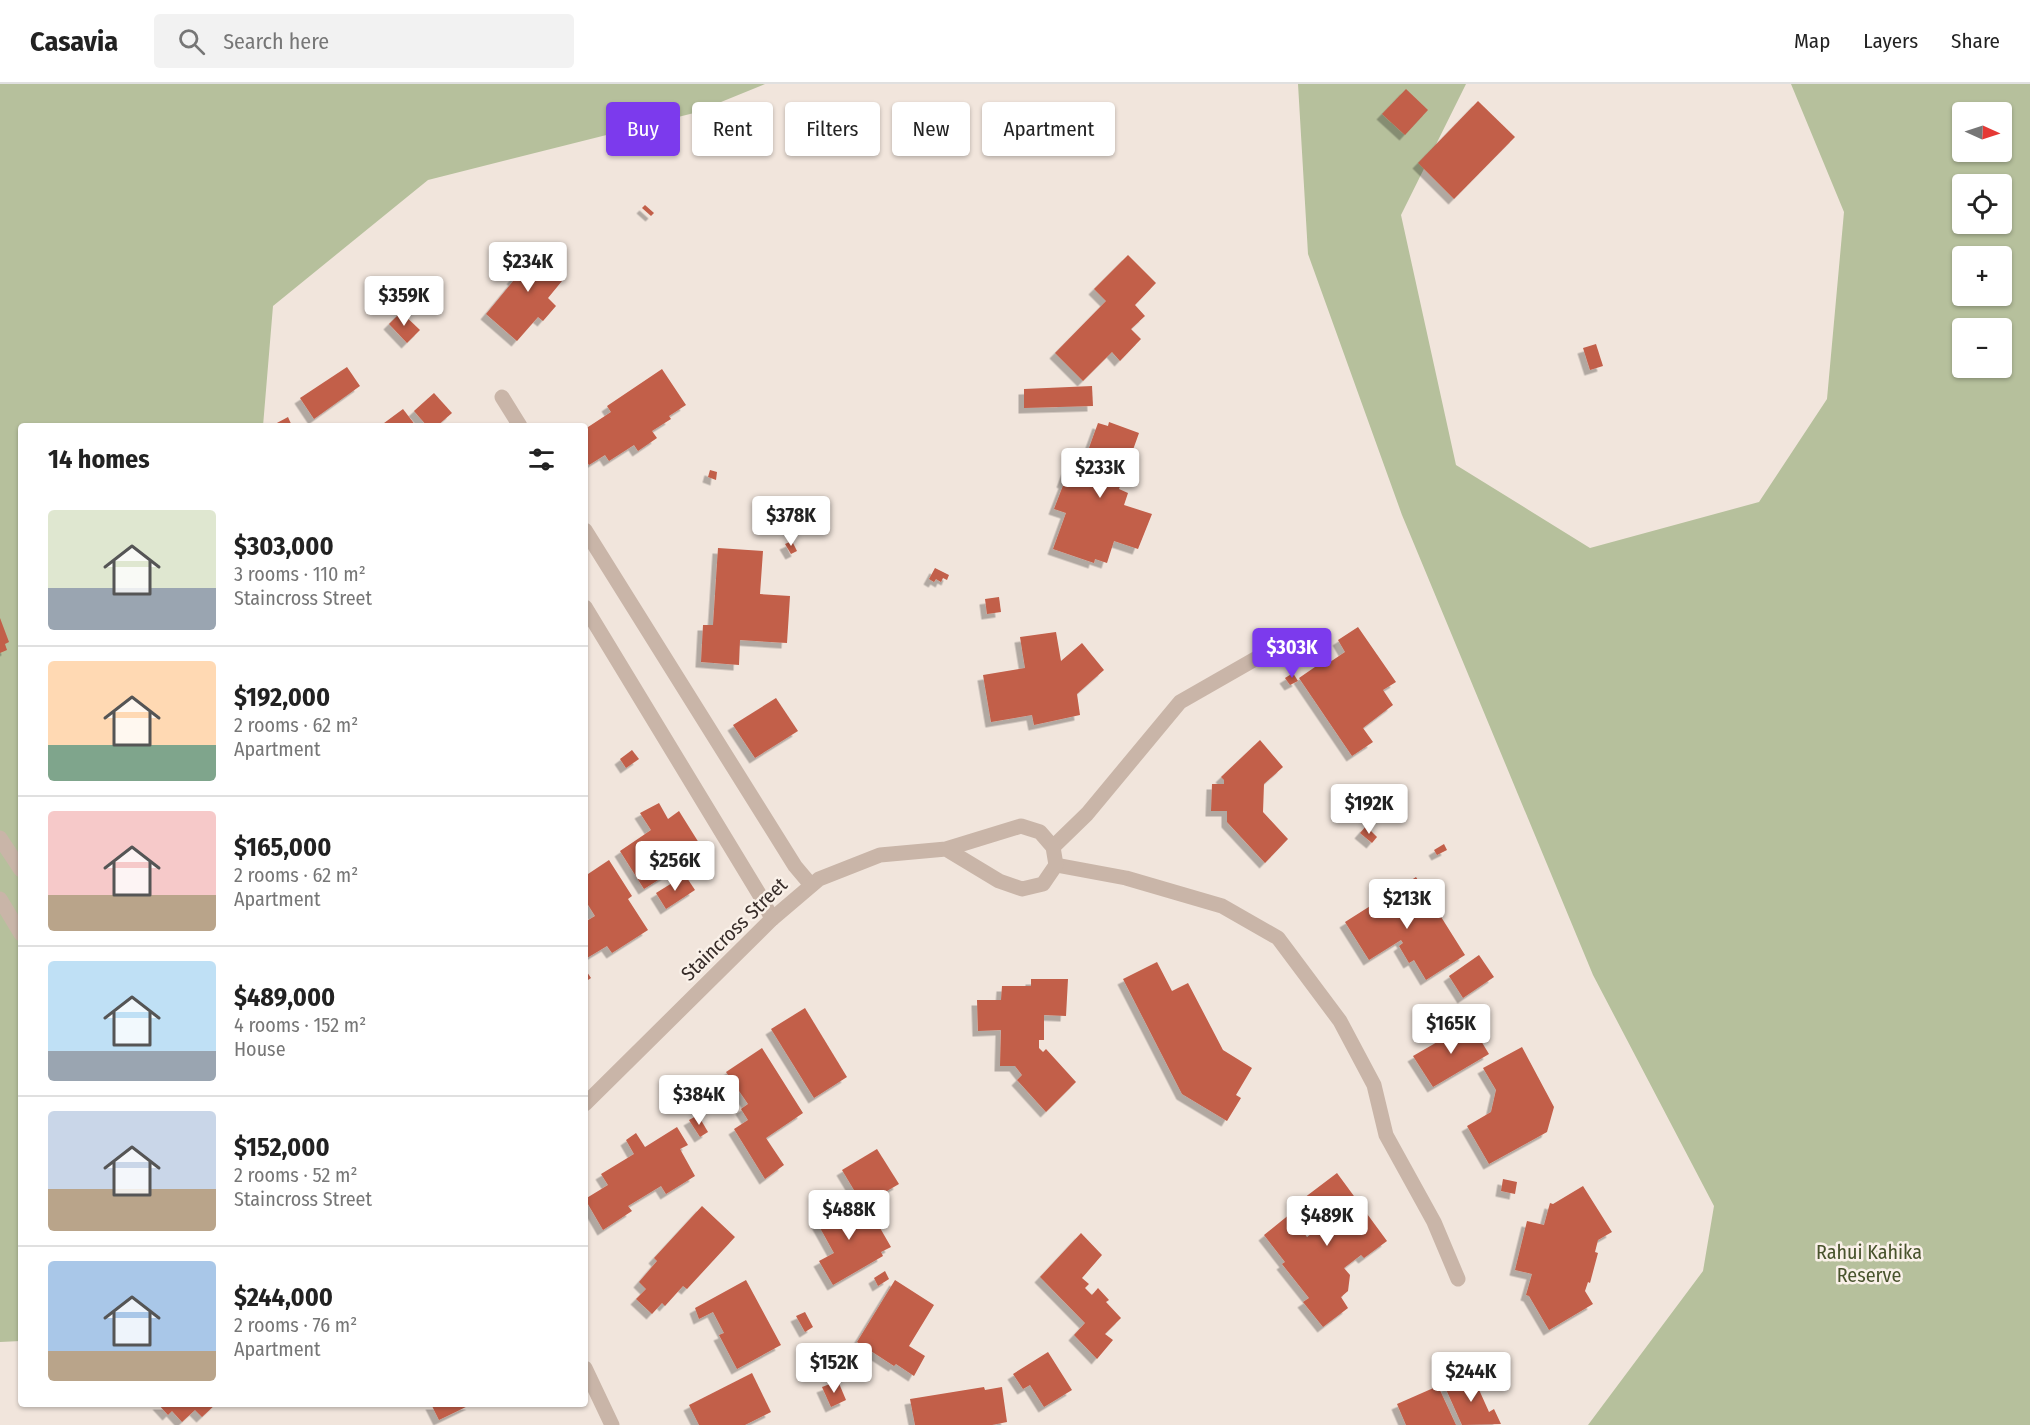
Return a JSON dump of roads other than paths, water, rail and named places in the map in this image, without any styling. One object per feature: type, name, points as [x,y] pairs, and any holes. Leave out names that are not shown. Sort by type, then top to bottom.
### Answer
[{"type":"street","points":[[502,397],[518,423]]},
{"type":"street","points":[[588,535],[795,866],[811,885]]},
{"type":"street","points":[[588,613],[755,887],[772,919]]},
{"type":"street","points":[[946,849],[999,881],[1022,889],[1043,884],[1056,865],[1053,847],[1087,814],[1180,702],[1290,639]]},
{"type":"street","name":"Staincross Street","points":[[588,1101],[772,919],[819,879],[880,855],[946,849],[1021,826],[1040,832],[1053,847]]},
{"type":"street","points":[[0,838],[18,865]]},
{"type":"street","points":[[1056,865],[1126,878],[1222,906],[1278,938],[1340,1021],[1350,1039],[1374,1085],[1386,1135],[1434,1222],[1458,1279]]},
{"type":"street","points":[[0,899],[18,929]]},
{"type":"street","points":[[588,1374],[612,1425]]},
{"type":"park label","name":"Rahui Kahika Reserve","points":[[1869,1264]]}]
